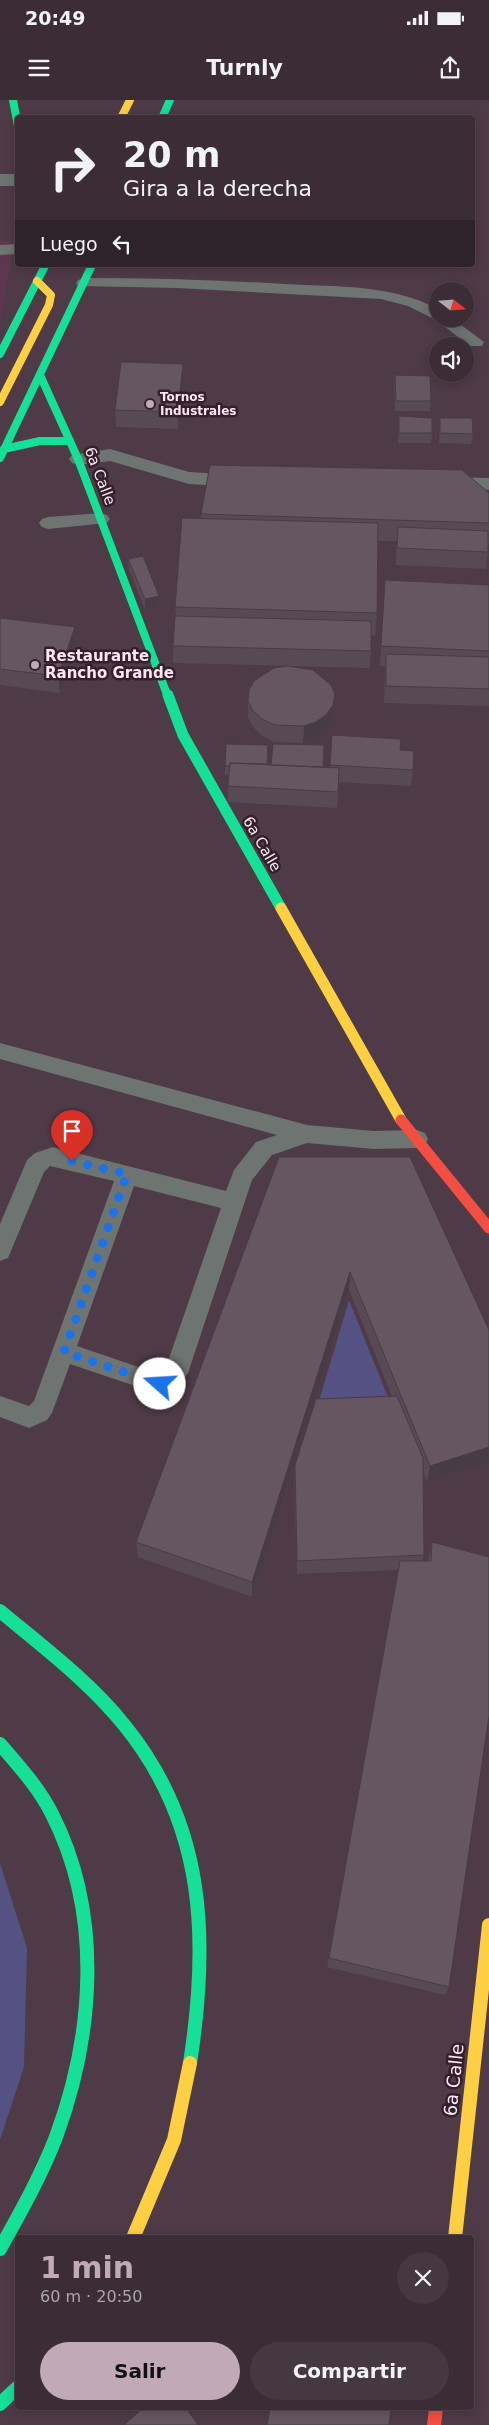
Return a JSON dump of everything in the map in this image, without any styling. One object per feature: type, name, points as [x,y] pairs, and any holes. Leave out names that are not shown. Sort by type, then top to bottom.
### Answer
[{"type":"main road","points":[[13,100],[16,115]]},
{"type":"main road","points":[[122,115],[130,100]]},
{"type":"main road","points":[[163,115],[170,100]]},
{"type":"main road","points":[[0,402],[50,305],[51,295],[37,281],[37,267]]},
{"type":"main road","points":[[0,354],[45,267]]},
{"type":"main road","points":[[2,454],[91,267]]},
{"type":"main road","name":"6a Calle","points":[[40,375],[78,460],[183,736],[400,1118],[489,1228]]},
{"type":"main road","name":"6a Calle","points":[[2,454],[40,440],[70,441]]},
{"type":"main road","points":[[0,1611],[106,1702],[134,1737],[161,1776],[180,1821],[195,1869],[199,1928],[198,2018],[174,2138],[151,2201],[134,2235]]},
{"type":"main road","points":[[0,1744],[30,1780],[57,1823],[77,1876],[87,1928],[87,1993],[75,2069],[56,2137],[27,2200],[0,2249]]},
{"type":"main road","name":"6a Calle","points":[[454,2235],[489,1926]]},
{"type":"main road","points":[[0,2404],[15,2390]]},
{"type":"main road","points":[[434,2425],[436,2410]]},
{"type":"street","points":[[0,180],[15,180]]},
{"type":"lane","points":[[0,240],[15,240]]},
{"type":"lane","points":[[0,250],[15,249]]},
{"type":"lane","points":[[84,283],[177,283],[382,294],[414,303],[429,311]]},
{"type":"lane","points":[[456,328],[476,342]]},
{"type":"lane","points":[[78,460],[104,454],[128,458],[157,470],[189,478],[256,481]]},
{"type":"lane","points":[[430,483],[489,484]]},
{"type":"lane","points":[[48,523],[100,519]]},
{"type":"lane","points":[[0,1051],[307,1134],[374,1140],[417,1139]]},
{"type":"lane","points":[[64,1352],[160,1384],[169,1381],[176,1373],[242,1176],[264,1148],[307,1134]]},
{"type":"lane","points":[[0,1251],[36,1166],[43,1159],[53,1156],[234,1202]]},
{"type":"lane","points":[[0,1406],[30,1417],[39,1413],[64,1352],[127,1174]]},
{"type":"shaded area","points":[[0,241],[15,241],[0,322]]},
{"type":"shaded area","points":[[349,1300],[392,1407],[316,1411]]},
{"type":"shaded area","points":[[0,1863],[27,1948],[24,2067],[0,2140]]},
{"type":"building","name":"Tornos Industrales","points":[[121,362],[183,364],[178,412],[115,410]]},
{"type":"building","points":[[395,375],[429,376],[431,401],[396,401]]},
{"type":"building","points":[[399,416],[432,418],[432,433],[399,433]]},
{"type":"building","points":[[440,418],[472,418],[473,434],[440,433]]},
{"type":"building","points":[[210,465],[462,470],[489,493],[489,523],[201,514]]},
{"type":"building","points":[[182,518],[378,523],[377,613],[175,607]]},
{"type":"building","points":[[398,527],[488,531],[488,552],[397,548]]},
{"type":"building","points":[[143,556],[159,596],[145,599],[128,559]]},
{"type":"building","points":[[385,580],[489,585],[489,651],[381,646]]},
{"type":"building","points":[[175,616],[371,621],[371,651],[173,646]]},
{"type":"building","name":"Restaurante Rancho Grande","points":[[0,618],[75,627],[58,676],[0,669]]},
{"type":"building","points":[[386,654],[489,657],[489,689],[386,686]]},
{"type":"building","points":[[287,666],[313,670],[331,685],[335,694],[333,705],[327,714],[316,722],[304,726],[275,725],[262,719],[253,711],[248,701],[249,690],[254,681],[274,668]]},
{"type":"building","points":[[332,735],[401,739],[400,750],[414,751],[413,770],[330,765]]},
{"type":"building","points":[[226,744],[268,745],[267,764],[230,763],[230,766],[225,766]]},
{"type":"building","points":[[273,744],[324,745],[323,767],[271,765]]},
{"type":"building","points":[[230,763],[339,768],[338,792],[228,786]]},
{"type":"building","points":[[279,1157],[410,1157],[489,1330],[489,1447],[430,1466],[350,1272],[252,1582],[136,1542]]},
{"type":"building","points":[[397,1396],[423,1458],[424,1555],[297,1561],[295,1465],[316,1399]]},
{"type":"building","points":[[432,1542],[489,1557],[489,1716],[449,1987],[329,1958],[400,1561],[431,1561]]},
{"type":"building","points":[[141,2410],[187,2410],[198,2425],[124,2425]]},
{"type":"building","points":[[270,2410],[391,2410],[389,2425],[267,2425]]},
{"type":"traffic: fast","points":[[13,100],[16,115]]},
{"type":"traffic: fast","points":[[163,115],[170,100]]},
{"type":"traffic: fast","points":[[0,354],[44,267]]},
{"type":"traffic: fast","points":[[0,458],[91,267]]},
{"type":"traffic: fast","points":[[40,375],[78,459],[183,735],[281,908]]},
{"type":"traffic: fast","points":[[4,449],[40,441],[70,441]]},
{"type":"traffic: fast","points":[[0,1611],[65,1666],[111,1710],[152,1763],[172,1802],[187,1843],[196,1886],[200,1929],[201,1974],[190,2063]]},
{"type":"traffic: fast","points":[[0,1744],[41,1795],[69,1852],[80,1892],[87,1933],[88,1974],[85,2016],[79,2057],[69,2098],[44,2166],[0,2249]]},
{"type":"traffic: fast","points":[[0,2404],[15,2390]]},
{"type":"traffic: slow","points":[[122,115],[130,100]]},
{"type":"traffic: slow","points":[[0,402],[49,305],[51,295],[37,281]]},
{"type":"traffic: slow","points":[[281,908],[401,1120]]},
{"type":"traffic: slow","points":[[455,2235],[489,1925]]},
{"type":"traffic: slow","points":[[134,2235],[174,2140],[190,2063]]},
{"type":"traffic: jam","points":[[401,1120],[489,1228]]},
{"type":"traffic: jam","points":[[434,2425],[436,2410]]},
{"type":"place","name":"Tornos Industrales","points":[[150,404]]},
{"type":"place","name":"Restaurante Rancho Grande","points":[[35,665]]},
{"type":"route","points":[[72,1161],[127,1174],[64,1352],[160,1384]]}]
